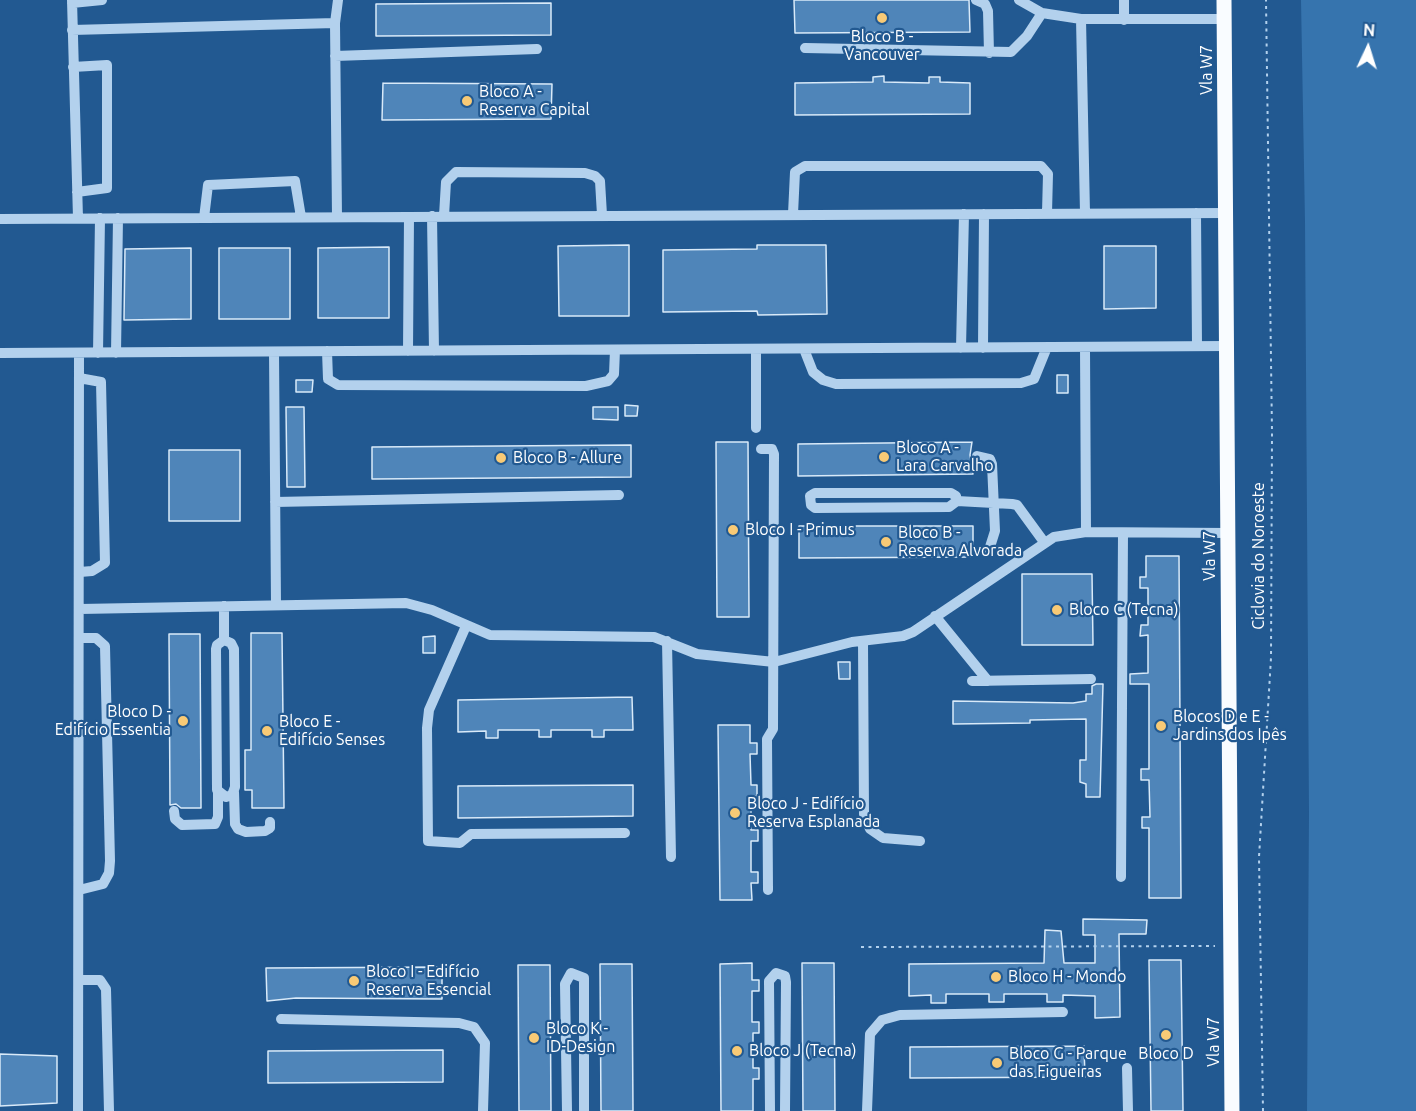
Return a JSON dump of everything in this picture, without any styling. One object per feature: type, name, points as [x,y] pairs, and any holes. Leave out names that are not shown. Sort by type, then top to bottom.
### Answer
[{"type":"main road","name":"Vla W7","points":[[1224,0],[1232,1111]]},
{"type":"street","points":[[78,218],[72,2],[102,0]]},
{"type":"street","points":[[337,217],[335,23],[338,0]]},
{"type":"street","points":[[976,0],[985,4],[988,11],[990,53]]},
{"type":"street","points":[[1019,0],[1042,14],[1082,20],[1224,19]]},
{"type":"street","points":[[1124,0],[1124,20]]},
{"type":"street","points":[[805,48],[1011,52],[1027,36],[1042,14]]},
{"type":"street","points":[[1082,20],[1085,213]]},
{"type":"street","points":[[72,30],[335,23]]},
{"type":"street","points":[[335,56],[537,49]]},
{"type":"street","points":[[74,67],[107,65],[107,188],[77,192]]},
{"type":"street","points":[[793,214],[795,172],[799,168],[840,166],[1041,166],[1048,174],[1047,213]]},
{"type":"street","points":[[444,216],[446,182],[456,172],[585,173],[595,176],[600,181],[602,215]]},
{"type":"street","points":[[204,218],[208,185],[295,181],[301,217]]},
{"type":"street","points":[[1196,213],[1197,346]]},
{"type":"street","points":[[0,219],[1226,213]]},
{"type":"street","points":[[962,348],[964,214]]},
{"type":"street","points":[[982,348],[984,214]]},
{"type":"street","points":[[432,216],[434,351]]},
{"type":"street","points":[[408,351],[409,217]]},
{"type":"street","points":[[99,353],[100,218]]},
{"type":"street","points":[[116,353],[118,218]]},
{"type":"street","points":[[0,353],[1227,346]]},
{"type":"street","points":[[804,349],[813,372],[823,380],[836,384],[1021,383],[1034,379],[1047,347]]},
{"type":"street","points":[[1085,347],[1086,532]]},
{"type":"street","points":[[756,349],[756,428]]},
{"type":"street","points":[[327,351],[328,379],[338,385],[586,386],[608,381],[614,374],[615,350]]},
{"type":"street","points":[[274,352],[276,604]]},
{"type":"street","points":[[78,1111],[80,353]]},
{"type":"street","points":[[80,378],[101,382],[105,564],[92,571],[80,572]]},
{"type":"street","points":[[761,449],[772,449],[774,454],[773,729],[767,739],[768,890]]},
{"type":"street","points":[[977,456],[990,459],[992,464],[995,531],[989,550]]},
{"type":"street","points":[[957,501],[956,495],[951,493],[815,493],[810,496],[810,505],[815,508],[949,507],[957,501],[1017,505],[1044,542]]},
{"type":"street","points":[[275,502],[619,495]]},
{"type":"street","points":[[80,609],[406,603],[432,610],[490,635],[654,637],[697,654],[774,662],[864,641],[903,636],[1044,542],[1069,533],[1228,533]]},
{"type":"street","points":[[1121,877],[1123,533]]},
{"type":"street","points":[[224,606],[224,640]]},
{"type":"street","points":[[935,616],[988,681]]},
{"type":"street","points":[[466,626],[429,710],[427,728],[428,840],[457,844],[471,834],[625,833]]},
{"type":"street","points":[[79,890],[103,884],[109,873],[110,861],[105,646],[96,638],[80,638]]},
{"type":"street","points":[[224,640],[231,643],[234,650],[235,824],[238,829],[246,832],[265,831],[270,828],[270,822]]},
{"type":"street","points":[[174,811],[175,819],[182,825],[215,824],[218,817],[216,649],[217,645],[224,640]]},
{"type":"street","points":[[667,641],[671,856]]},
{"type":"street","points":[[864,641],[864,814],[870,829],[883,838],[920,841]]},
{"type":"street","points":[[972,681],[1091,679]]},
{"type":"street","points":[[218,793],[226,797],[234,792]]},
{"type":"street","points":[[567,1111],[565,984],[571,973],[584,978],[584,1111]]},
{"type":"street","points":[[770,1111],[769,981],[776,973],[785,976],[786,982],[785,1111]]},
{"type":"street","points":[[79,980],[100,980],[106,989],[109,1111]]},
{"type":"street","points":[[867,1111],[870,1034],[882,1020],[900,1015],[1063,1012]]},
{"type":"street","points":[[281,1018],[459,1023],[474,1027],[485,1043],[483,1111]]},
{"type":"street","points":[[1127,1068],[1128,1111]]},
{"type":"path","name":"Ciclovia do Noroeste","points":[[1263,1111],[1259,857],[1271,658],[1272,444],[1266,0]]},
{"type":"path","points":[[861,947],[1231,946]]},
{"type":"shaded area","points":[[1301,0],[1416,0],[1416,1111],[1307,1111],[1309,813],[1305,222]]},
{"type":"building","name":"Bloco B - Vancouver","points":[[794,0],[969,0],[970,32],[795,33]]},
{"type":"building","points":[[551,3],[551,35],[376,36],[376,4]]},
{"type":"building","points":[[884,76],[884,82],[929,83],[929,77],[940,77],[940,82],[970,83],[970,114],[795,115],[795,83],[873,82],[873,77]]},
{"type":"building","name":"Bloco A - Reserva Capital","points":[[383,83],[552,84],[551,119],[382,120]]},
{"type":"building","points":[[629,245],[629,316],[559,316],[558,246]]},
{"type":"building","points":[[757,245],[826,245],[827,314],[758,315],[757,311],[663,312],[663,250],[757,249]]},
{"type":"building","points":[[1104,246],[1156,246],[1156,308],[1104,309]]},
{"type":"building","points":[[389,247],[389,318],[318,318],[318,248]]},
{"type":"building","points":[[191,248],[191,319],[124,320],[125,249]]},
{"type":"building","points":[[219,248],[290,248],[290,319],[219,319]]},
{"type":"building","points":[[1057,375],[1068,375],[1068,393],[1057,393]]},
{"type":"building","points":[[296,380],[313,380],[312,392],[296,392]]},
{"type":"building","points":[[625,405],[638,406],[637,416],[625,416]]},
{"type":"building","points":[[286,407],[304,407],[305,487],[287,487]]},
{"type":"building","points":[[593,407],[618,407],[618,420],[593,419]]},
{"type":"building","name":"Bloco I - Primus","points":[[716,442],[748,442],[749,617],[717,617]]},
{"type":"building","name":"Bloco A - Lara Carvalho","points":[[972,442],[970,455],[973,474],[798,476],[798,444]]},
{"type":"building","name":"Bloco B - Allure","points":[[631,445],[631,477],[372,479],[372,447]]},
{"type":"building","points":[[169,450],[240,450],[240,521],[169,521]]},
{"type":"building","name":"Bloco B - Reserva Alvorada","points":[[799,526],[973,526],[973,557],[799,558]]},
{"type":"building","name":"Blocos D e E - Jardins dos Ipês","points":[[1146,556],[1179,556],[1181,898],[1149,898],[1149,828],[1142,828],[1142,817],[1150,817],[1149,780],[1141,780],[1141,769],[1149,769],[1149,684],[1130,684],[1130,674],[1148,673],[1148,635],[1140,636],[1141,625],[1148,625],[1148,588],[1140,588],[1140,577],[1146,577]]},
{"type":"building","name":"Bloco C (Tecna)","points":[[1022,574],[1092,574],[1093,645],[1022,645]]},
{"type":"building","name":"Bloco E - Edifício Senses","points":[[251,633],[282,633],[284,808],[252,808],[252,790],[245,790],[245,750],[251,750]]},
{"type":"building","name":"Bloco D - Edifício Essentia","points":[[169,634],[200,634],[201,808],[181,808],[176,804],[170,805]]},
{"type":"building","points":[[435,636],[435,653],[423,653],[423,637]]},
{"type":"building","points":[[838,662],[850,662],[850,679],[839,679]]},
{"type":"building","points":[[1103,684],[1100,797],[1086,797],[1086,784],[1080,782],[1080,760],[1086,760],[1086,719],[1030,720],[1030,723],[953,724],[953,701],[1073,703],[1086,701],[1086,694],[1092,694],[1092,686]]},
{"type":"building","points":[[632,697],[633,730],[604,730],[604,737],[592,737],[592,730],[551,730],[551,737],[539,737],[539,730],[498,730],[498,738],[486,738],[486,731],[458,732],[458,700]]},
{"type":"building","name":"Bloco J - Edifício Reserva Esplanada","points":[[718,725],[750,725],[750,743],[757,743],[757,754],[750,754],[751,785],[757,785],[757,796],[751,796],[751,830],[758,830],[758,841],[751,841],[751,872],[758,872],[758,883],[751,883],[752,900],[720,900]]},
{"type":"building","points":[[633,785],[633,816],[458,818],[458,786]]},
{"type":"building","points":[[1083,919],[1147,920],[1146,934],[1119,934],[1120,1017],[1095,1018],[1095,996],[1063,995],[1063,1002],[1047,1002],[1047,994],[1004,994],[1004,1002],[989,1002],[989,994],[946,994],[946,1003],[931,1003],[931,995],[909,996],[909,964],[1044,963],[1045,930],[1061,931],[1064,963],[1095,963],[1095,935],[1083,935]]},
{"type":"building","name":"Bloco D","points":[[1149,960],[1181,960],[1183,1111],[1151,1111]]},
{"type":"building","name":"Bloco J (Tecna)","points":[[752,963],[752,980],[759,980],[759,991],[752,991],[752,1022],[759,1022],[759,1033],[753,1033],[753,1068],[759,1068],[759,1079],[753,1079],[753,1111],[721,1111],[720,964]]},
{"type":"building","points":[[802,963],[834,963],[835,1111],[803,1111]]},
{"type":"building","points":[[600,964],[632,964],[633,1111],[601,1111]]},
{"type":"building","name":"Bloco K - ID-Design","points":[[518,965],[550,965],[551,1111],[519,1111]]},
{"type":"building","name":"Bloco I - Edifício Reserva Essencial","points":[[442,967],[442,999],[296,998],[267,1001],[266,968]]},
{"type":"building","name":"Bloco G - Parque das Figueiras","points":[[1084,1046],[1085,1077],[910,1078],[910,1047]]},
{"type":"building","points":[[443,1050],[443,1082],[268,1083],[268,1051]]},
{"type":"building","points":[[0,1054],[57,1056],[57,1103],[0,1106]]},
{"type":"place","name":"Bloco B - Vancouver","points":[[882,18]]},
{"type":"place","name":"Bloco A - Reserva Capital","points":[[467,101]]},
{"type":"place","name":"Bloco A - Lara Carvalho","points":[[884,457]]},
{"type":"place","name":"Bloco B - Allure","points":[[501,458]]},
{"type":"place","name":"Bloco I - Primus","points":[[733,530]]},
{"type":"place","name":"Bloco B - Reserva Alvorada","points":[[886,542]]},
{"type":"place","name":"Bloco C (Tecna)","points":[[1057,610]]},
{"type":"place","name":"Bloco D - Edifício Essentia","points":[[183,721]]},
{"type":"place","name":"Blocos D e E - Jardins dos Ipês","points":[[1161,726]]},
{"type":"place","name":"Bloco E - Edifício Senses","points":[[267,731]]},
{"type":"place","name":"Bloco J - Edifício Reserva Esplanada","points":[[735,813]]},
{"type":"place","name":"Bloco H - Mondo","points":[[996,977]]},
{"type":"place","name":"Bloco I - Edifício Reserva Essencial","points":[[354,981]]},
{"type":"place","name":"Bloco D","points":[[1166,1035]]},
{"type":"place","name":"Bloco K - ID-Design","points":[[534,1038]]},
{"type":"place","name":"Bloco J (Tecna)","points":[[737,1051]]},
{"type":"place","name":"Bloco G - Parque das Figueiras","points":[[997,1063]]}]
